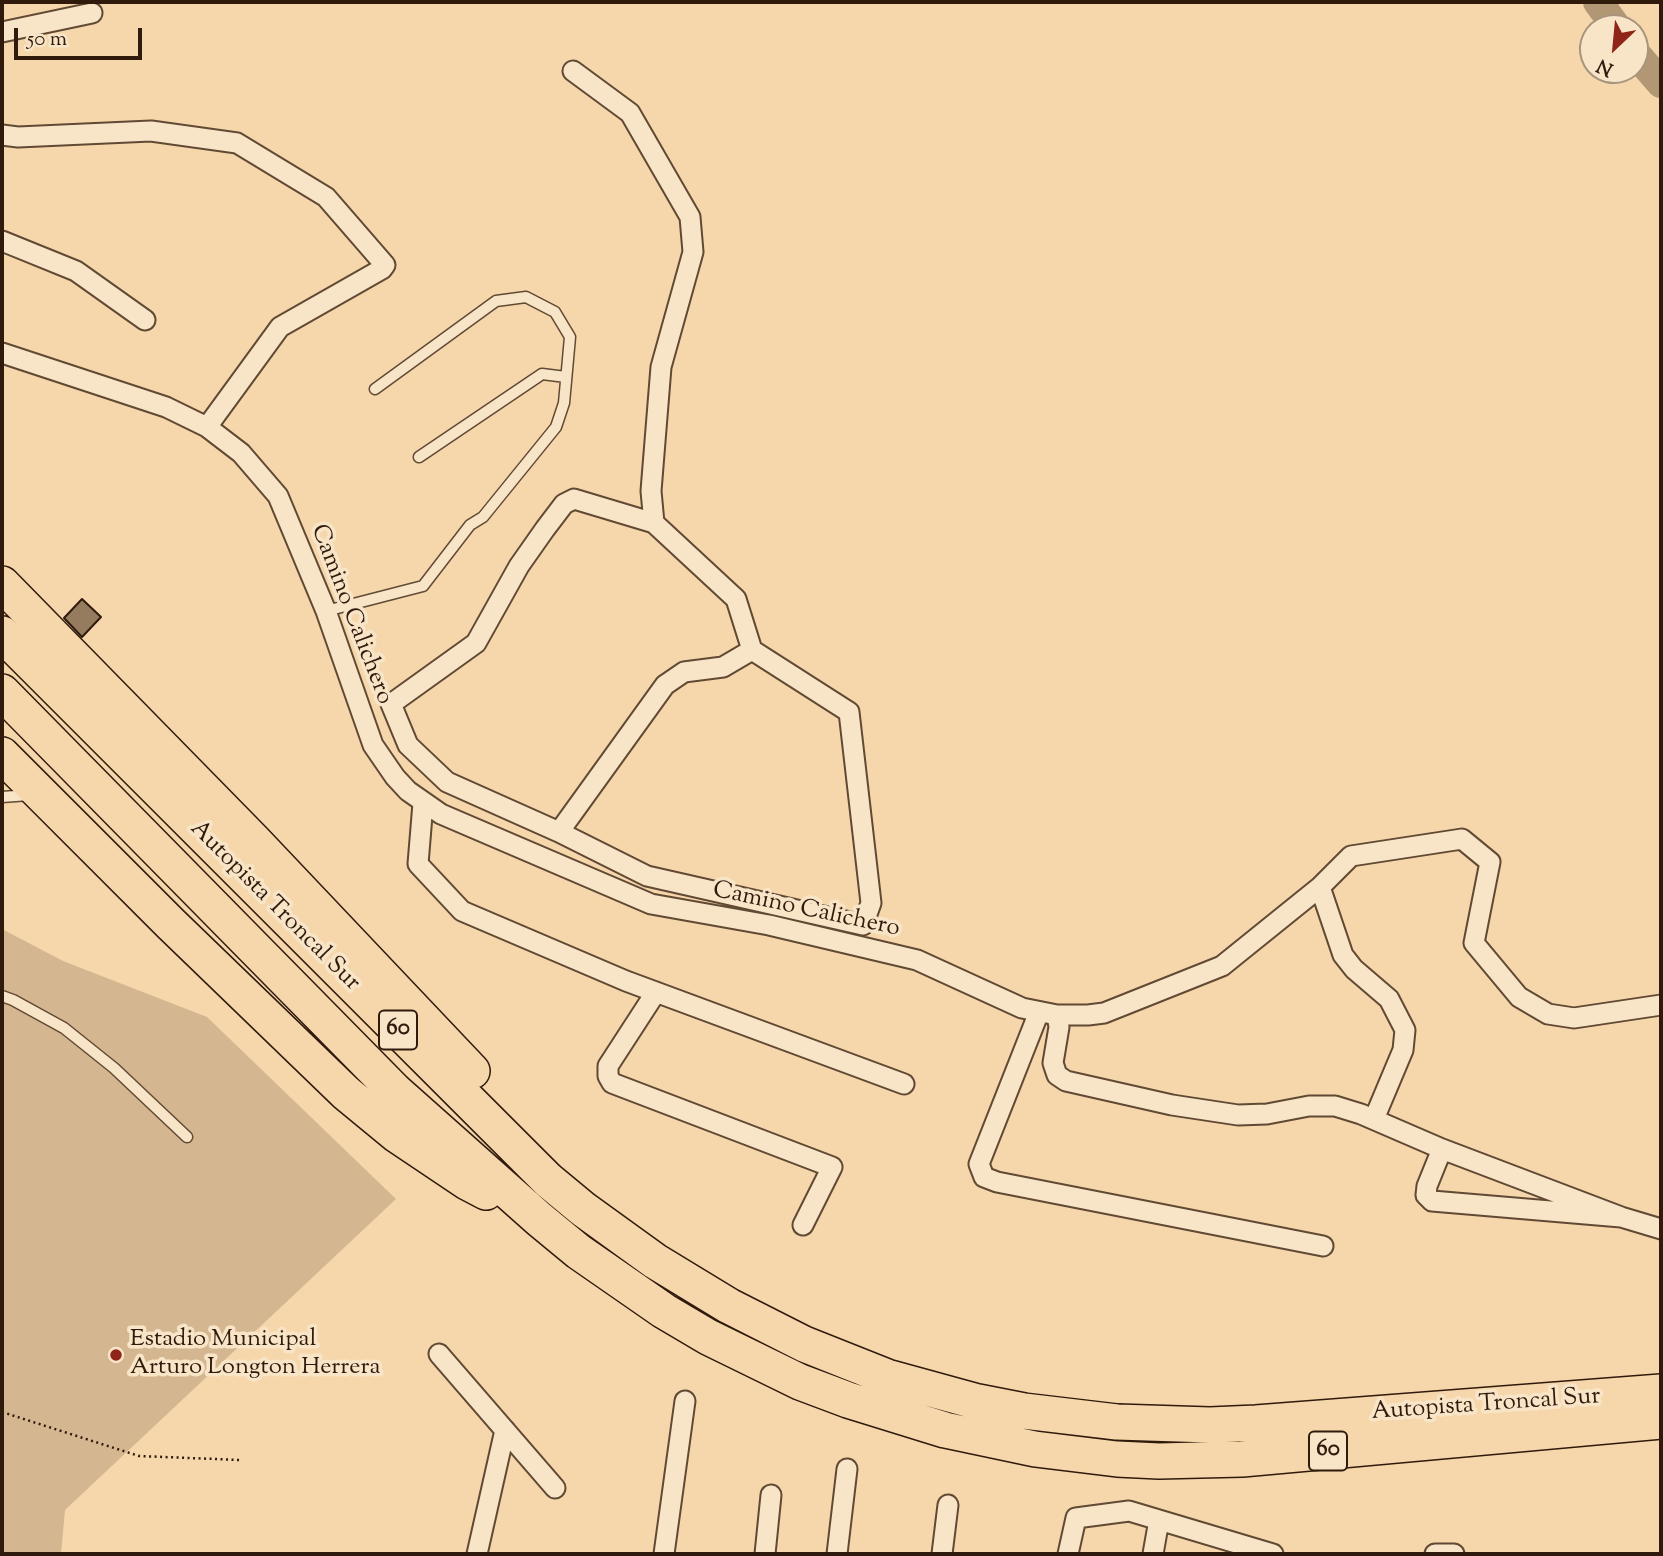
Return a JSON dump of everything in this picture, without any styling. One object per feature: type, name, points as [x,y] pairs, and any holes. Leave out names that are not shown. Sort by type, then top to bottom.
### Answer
[{"type":"highway","points":[[2,584],[254,841],[556,1156],[631,1220],[842,1361]]},
{"type":"highway","name":"Autopista Troncal Sur","points":[[2,634],[548,1180],[619,1236],[693,1285],[766,1326],[842,1361],[921,1387],[990,1404],[1071,1418],[1163,1425],[1256,1423],[1661,1392]]},
{"type":"highway","name":"Autopista Troncal Sur","points":[[2,692],[395,1091],[540,1219],[653,1304],[708,1337],[766,1366],[848,1400],[957,1433],[1035,1449],[1117,1459],[1214,1460],[1661,1421]]},
{"type":"highway","points":[[2,755],[346,1093],[397,1135],[467,1182],[540,1219]]},
{"type":"street","points":[[2,32],[92,13]]},
{"type":"street","points":[[573,71],[630,113],[690,217],[692,252],[661,367],[651,491],[654,523]]},
{"type":"street","points":[[2,135],[18,137],[151,131],[236,143],[326,197],[385,265],[279,327],[207,427]]},
{"type":"street","points":[[2,241],[76,271],[145,320]]},
{"type":"street","name":"Camino Calichero","points":[[2,353],[166,407],[207,427],[248,459],[278,496],[326,611],[373,745],[383,762],[408,791],[423,803],[472,828],[651,904],[769,925],[917,960],[1005,1001],[1048,1014],[1104,1013],[1223,966],[1320,887],[1351,856],[1462,839],[1490,862],[1474,943],[1519,997],[1548,1014],[1574,1018],[1661,1005]]},
{"type":"street","points":[[363,716],[391,704],[476,643],[519,566],[564,504],[574,499],[654,523],[736,598],[752,650],[849,712],[871,903],[863,925],[647,876],[559,832],[447,782],[408,745],[391,704]]},
{"type":"street","points":[[559,832],[665,685],[684,672],[723,667],[752,650]]},
{"type":"street","points":[[423,803],[418,864],[462,911],[656,992],[904,1084]]},
{"type":"street","points":[[1320,887],[1343,955],[1354,969],[1389,999],[1405,1030],[1404,1050],[1374,1119]]},
{"type":"street","points":[[656,992],[608,1066],[608,1076],[612,1083],[832,1167],[803,1226]]},
{"type":"street","points":[[1323,1246],[997,1182],[984,1177],[979,1164],[1048,1014],[1059,1027],[1053,1063],[1057,1074],[1066,1081],[1172,1105],[1238,1115],[1267,1114],[1309,1106],[1335,1106],[1621,1217],[1661,1229]]},
{"type":"street","points":[[1443,1149],[1427,1186],[1426,1195],[1432,1201],[1621,1217]]},
{"type":"street","points":[[439,1354],[555,1488]]},
{"type":"street","points":[[664,1554],[685,1401]]},
{"type":"street","points":[[477,1554],[505,1430]]},
{"type":"street","points":[[837,1554],[847,1469]]},
{"type":"street","points":[[765,1554],[771,1495]]},
{"type":"street","points":[[942,1554],[948,1505]]},
{"type":"street","points":[[1068,1554],[1076,1518],[1129,1511],[1273,1554]]},
{"type":"street","points":[[1153,1554],[1159,1520]]},
{"type":"street","points":[[1435,1554],[1454,1554]]},
{"type":"lane","points":[[326,611],[423,586],[470,525],[483,517],[556,427],[564,403],[570,337],[555,312],[526,297],[496,301],[375,389]]},
{"type":"lane","points":[[419,457],[542,374],[566,377]]},
{"type":"lane","points":[[2,797],[40,794]]},
{"type":"lane","points":[[2,996],[64,1028],[114,1068],[187,1137]]},
{"type":"path","points":[[2,1412],[139,1456],[240,1460]]},
{"type":"shaded area","name":"Estadio Municipal Arturo Longton Herrera","points":[[2,929],[63,961],[207,1017],[396,1199],[65,1510],[61,1554],[2,1554]]},
{"type":"building","points":[[82,599],[101,617],[82,637],[64,618]]},
{"type":"waterway","points":[[1598,2],[1607,14]]},
{"type":"waterway","points":[[1649,69],[1661,83]]},
{"type":"place","name":"Estadio Municipal Arturo Longton Herrera","points":[[116,1355]]}]
